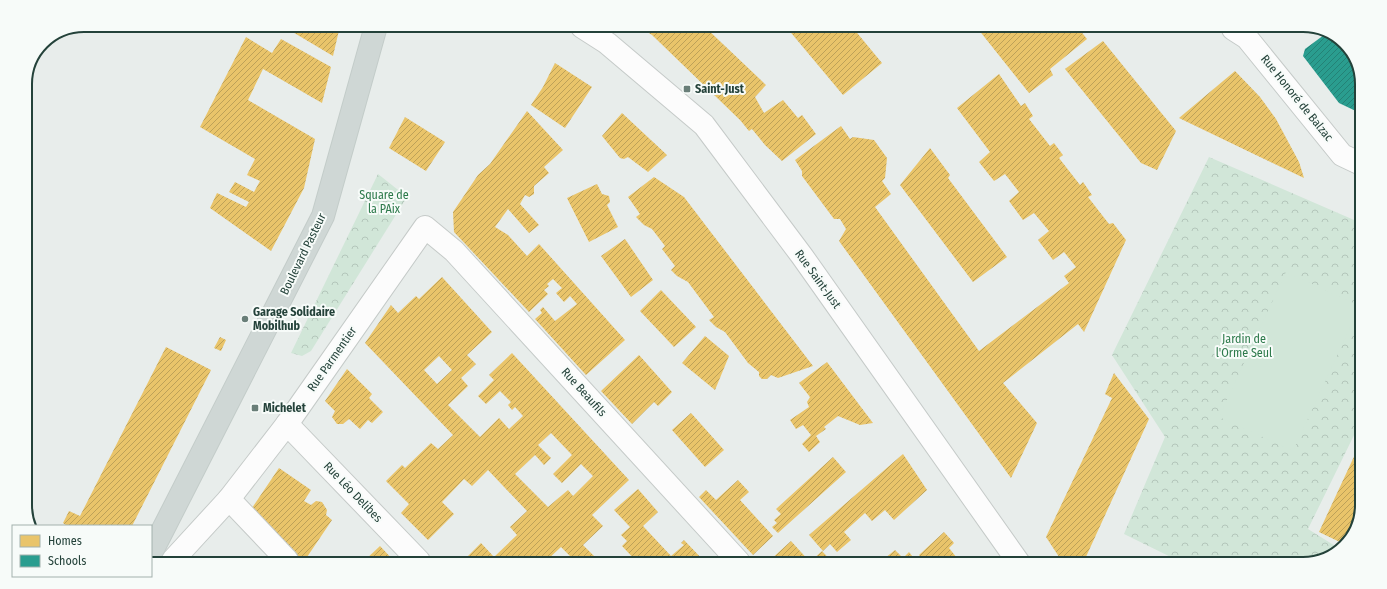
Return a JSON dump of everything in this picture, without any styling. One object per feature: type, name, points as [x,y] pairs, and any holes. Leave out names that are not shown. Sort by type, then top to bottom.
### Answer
[{"type":"main road","name":"Boulevard Pasteur","points":[[152,551],[323,216],[374,32]]},
{"type":"street","name":"Rue Saint-Just","points":[[590,32],[607,43],[704,125],[802,256],[1015,557]]},
{"type":"street","name":"Rue Honoré de Balzac","points":[[1238,32],[1247,38],[1262,55],[1342,155],[1355,161]]},
{"type":"street","name":"Rue Parmentier","points":[[176,557],[229,500],[287,424],[425,228]]},
{"type":"street","name":"Rue Beaufils","points":[[425,228],[454,251],[734,557]]},
{"type":"street","name":"Rue Léo Delibes","points":[[287,424],[415,557]]},
{"type":"street","points":[[229,500],[284,557]]},
{"type":"green space","name":"Jardin de l'Orme Seul","points":[[1209,157],[1355,220],[1355,433],[1308,529],[1335,546],[1326,552],[1309,557],[1171,557],[1124,534],[1165,437],[1112,355]]},
{"type":"green space","name":"Square de la PAix","points":[[378,174],[407,197],[311,351],[302,356],[291,353]]},
{"type":"green space","points":[[1286,272],[1355,304],[1355,317],[1293,451],[1219,417]]},
{"type":"building: Homes","points":[[292,32],[339,32],[333,56]]},
{"type":"building: Homes","points":[[647,32],[710,32],[766,85],[755,97],[764,113],[783,100],[798,118],[802,115],[816,134],[782,161],[765,145],[752,129],[749,131],[740,120]]},
{"type":"building: Homes","points":[[790,32],[856,32],[882,63],[843,95]]},
{"type":"building: Homes","points":[[980,32],[1081,32],[1087,39],[1050,69],[1053,75],[1029,93]]},
{"type":"building: Homes","points":[[246,37],[272,53],[281,39],[331,67],[322,103],[263,69],[248,100],[315,139],[304,188],[271,251],[210,208],[217,193],[246,207],[249,202],[229,192],[235,182],[254,192],[260,181],[247,175],[255,159],[200,127]]},
{"type":"building: Homes","points":[[1103,41],[1176,131],[1157,170],[1141,163],[1065,69]]},
{"type":"building: Homes","points":[[555,63],[592,87],[565,128],[531,105],[543,87]]},
{"type":"building: Homes","points":[[1235,71],[1260,97],[1276,119],[1299,162],[1304,178],[1179,118]]},
{"type":"building: Homes","points":[[999,74],[1021,106],[1025,103],[1033,116],[1029,119],[1050,146],[1054,143],[1063,155],[1059,158],[1080,185],[1083,182],[1092,195],[1088,197],[1109,224],[1113,223],[1126,240],[1084,332],[1078,324],[1003,383],[1037,423],[1011,478],[839,241],[846,229],[840,219],[834,219],[802,176],[802,171],[795,160],[841,126],[850,139],[853,137],[874,140],[887,158],[885,178],[882,181],[891,194],[875,207],[979,351],[1069,283],[1064,276],[1076,267],[1064,252],[1053,260],[1038,240],[1049,231],[1034,213],[1023,220],[1009,201],[1019,192],[1005,174],[994,181],[979,162],[990,152],[957,108]]},
{"type":"building: Homes","points":[[527,111],[563,150],[544,167],[549,173],[534,186],[534,194],[529,197],[525,195],[520,204],[539,225],[529,233],[508,209],[495,227],[508,235],[527,256],[539,244],[625,340],[586,375],[535,319],[542,313],[540,310],[543,307],[555,321],[577,304],[570,296],[564,302],[556,293],[562,288],[553,279],[547,284],[549,286],[544,290],[548,294],[529,312],[454,232],[453,212],[478,175],[490,164]]},
{"type":"building: Homes","points":[[622,113],[667,155],[648,172],[628,157],[624,159],[620,158],[602,136]]},
{"type":"building: Homes","points":[[405,117],[445,142],[426,171],[389,148]]},
{"type":"building: Homes","points":[[930,148],[950,175],[948,178],[1007,257],[973,282],[900,185]]},
{"type":"building: Homes","points":[[654,177],[684,197],[813,366],[778,378],[771,375],[767,379],[762,379],[759,376],[759,372],[748,363],[725,332],[716,327],[709,320],[714,317],[688,282],[677,276],[671,270],[675,266],[662,249],[665,246],[652,229],[644,225],[636,217],[640,214],[628,197]]},
{"type":"building: Homes","points":[[597,184],[602,194],[609,196],[610,202],[607,205],[618,227],[589,242],[567,198]]},
{"type":"building: Homes","points":[[625,239],[653,280],[631,297],[601,256]]},
{"type":"building: Homes","points":[[442,277],[492,332],[467,355],[476,364],[461,378],[468,386],[448,405],[480,437],[499,418],[509,429],[523,416],[515,407],[512,410],[508,405],[511,402],[500,391],[486,404],[478,396],[494,380],[489,375],[512,353],[629,480],[592,515],[603,526],[583,545],[595,557],[571,557],[561,547],[550,557],[494,557],[517,535],[510,527],[527,511],[488,470],[472,486],[464,479],[442,502],[454,514],[428,540],[401,513],[409,504],[386,481],[402,465],[405,468],[431,443],[438,449],[453,435],[365,343],[391,305],[398,313],[416,296],[419,299]],"holes":[[[439,356],[452,370],[437,384],[424,370]],[[551,433],[572,455],[553,474],[562,483],[581,464],[593,476],[573,496],[568,490],[548,507],[515,474],[535,455],[544,465],[551,458],[538,445]]]},
{"type":"building: Homes","points":[[661,290],[696,327],[674,347],[640,311]]},
{"type":"building: Homes","points":[[705,336],[729,356],[715,390],[682,363]]},
{"type":"building: Homes","points":[[220,337],[226,340],[221,351],[214,348]]},
{"type":"building: Homes","points":[[166,347],[211,370],[133,525],[66,525],[63,523],[69,511],[80,516]]},
{"type":"building: Homes","points":[[639,355],[672,392],[658,406],[654,402],[632,424],[601,391]]},
{"type":"building: Homes","points":[[827,362],[873,423],[860,425],[838,416],[824,427],[826,429],[816,436],[820,442],[809,452],[802,444],[811,435],[803,425],[796,429],[790,420],[809,407],[807,402],[810,397],[799,383]]},
{"type":"building: Homes","points":[[347,369],[372,394],[369,398],[383,412],[372,423],[368,420],[360,429],[349,419],[343,424],[337,424],[332,417],[335,411],[325,401]]},
{"type":"building: Homes","points":[[1114,373],[1149,419],[1086,557],[1059,557],[1046,537],[1112,398],[1105,394]]},
{"type":"building: Homes","points":[[691,413],[724,450],[705,467],[672,430]]},
{"type":"building: Homes","points":[[903,454],[927,490],[894,520],[885,510],[872,521],[865,513],[844,532],[851,540],[837,552],[830,544],[823,551],[809,535]]},
{"type":"building: Homes","points":[[1355,454],[1355,504],[1351,525],[1339,542],[1319,532]]},
{"type":"building: Homes","points":[[833,457],[846,472],[778,533],[772,527],[777,523],[774,520],[781,514],[776,509]]},
{"type":"building: Homes","points":[[279,468],[311,490],[304,501],[311,505],[316,501],[322,502],[327,510],[326,515],[332,520],[307,557],[295,557],[250,511]]},
{"type":"building: Homes","points":[[738,480],[749,492],[740,500],[773,536],[753,555],[699,497],[706,490],[716,500]]},
{"type":"building: Homes","points":[[638,489],[658,512],[643,526],[671,556],[684,545],[681,543],[684,540],[700,557],[632,557],[622,546],[627,541],[621,535],[630,527],[614,510]]},
{"type":"building: Homes","points":[[944,532],[954,543],[949,548],[956,557],[920,557],[919,555]]},
{"type":"building: Homes","points":[[791,541],[805,557],[773,557]]},
{"type":"building: Homes","points":[[481,543],[494,557],[467,557]]},
{"type":"building: Homes","points":[[380,546],[390,557],[368,557]]},
{"type":"building: Homes","points":[[895,550],[902,557],[886,557]]},
{"type":"building: Homes","points":[[822,551],[827,557],[815,557]]},
{"type":"building: Homes","points":[[909,552],[913,557],[904,557]]},
{"type":"building: Schools","points":[[1323,36],[1329,39],[1342,50],[1350,61],[1354,74],[1355,111],[1339,103],[1303,56],[1305,49]]},
{"type":"place","name":"Saint-Just","points":[[687,89]]},
{"type":"place","name":"Garage Solidaire Mobilhub","points":[[245,319]]},
{"type":"place","name":"Michelet","points":[[255,408]]}]
